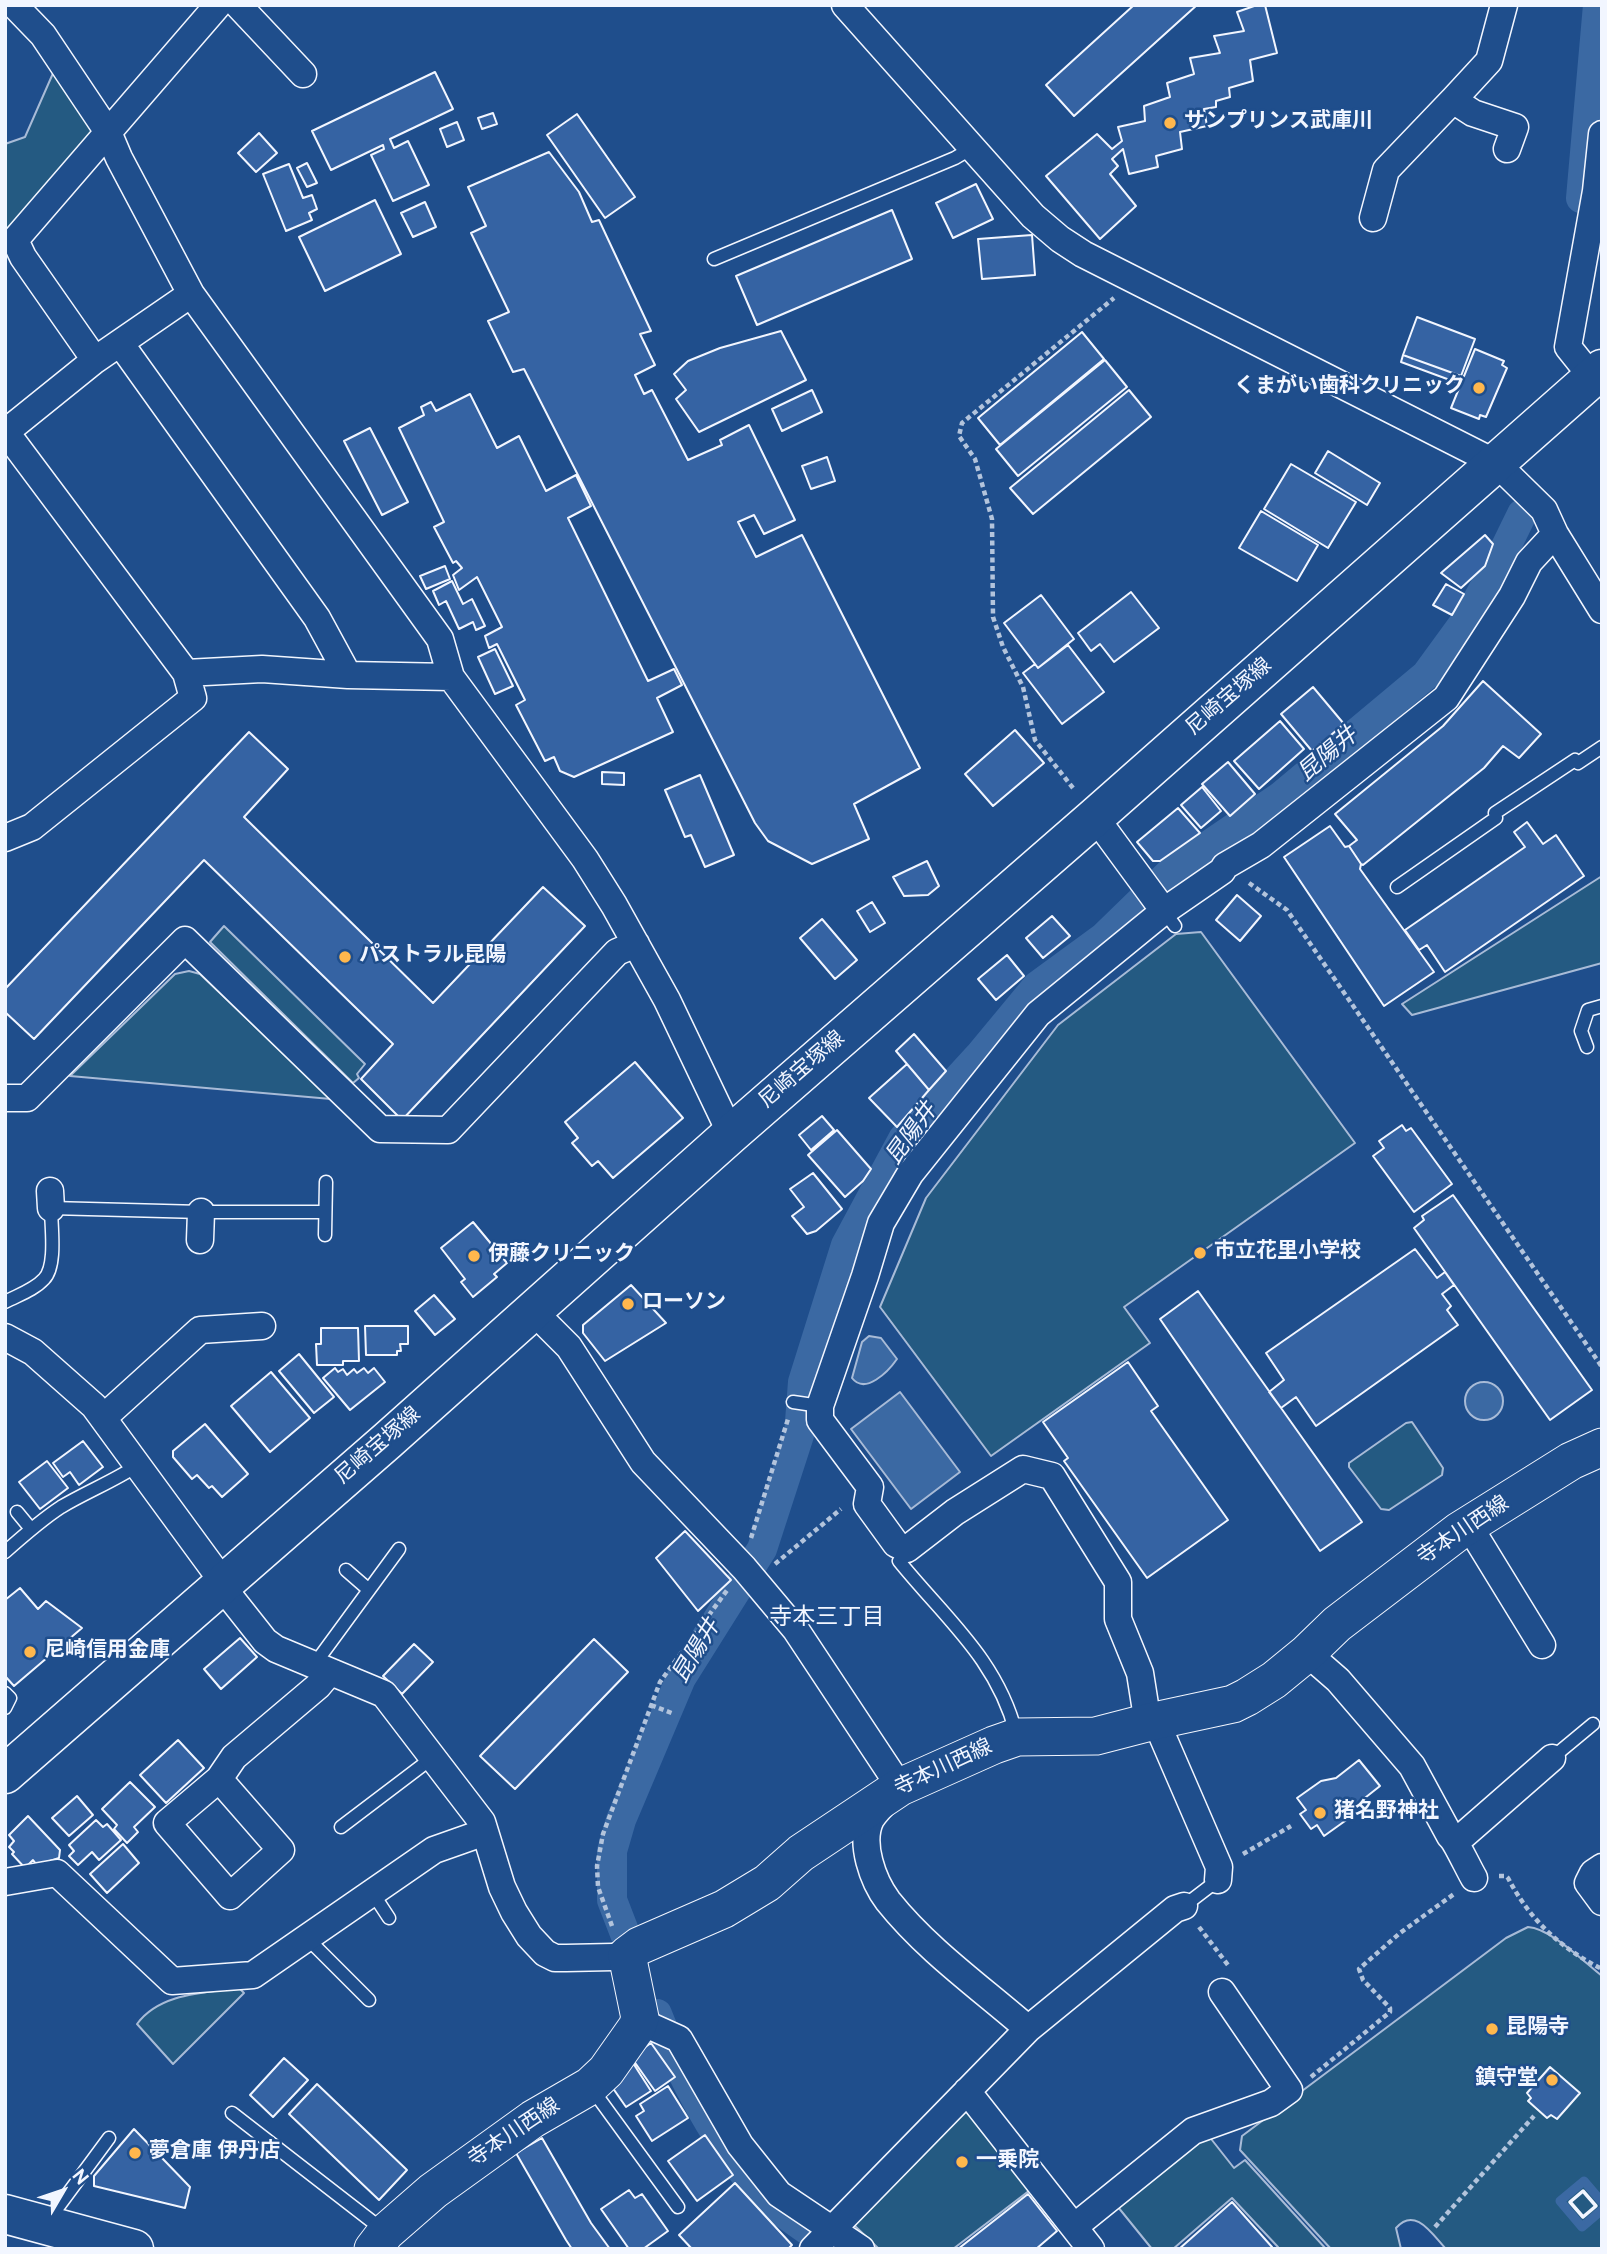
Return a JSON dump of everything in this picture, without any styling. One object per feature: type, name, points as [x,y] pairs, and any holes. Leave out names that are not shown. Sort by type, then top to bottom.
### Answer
[{"type":"main road","name":"尼崎宝塚線","points":[[5,1774],[731,1134],[1084,803],[1496,463],[1597,373]]},
{"type":"main road","name":"寺本川西線","points":[[627,1955],[639,1946],[724,1909],[767,1884],[801,1853],[900,1787],[994,1745],[1017,1737],[1096,1736],[1233,1704],[1274,1680],[1337,1624],[1469,1526],[1571,1461],[1599,1455]]},
{"type":"main road","points":[[627,1955],[644,2023]]},
{"type":"main road","name":"寺本川西線","points":[[379,2240],[433,2191],[533,2119],[590,2086],[606,2071],[637,2027],[644,2023]]},
{"type":"main road","points":[[5,2214],[134,2249]]},
{"type":"street","points":[[14,5],[43,35],[108,132],[191,294],[440,639],[451,677],[585,859],[667,1000],[731,1134]]},
{"type":"street","points":[[95,360],[23,257],[15,240],[218,5]]},
{"type":"street","points":[[238,5],[303,74]]},
{"type":"street","points":[[845,5],[1033,216],[1060,239],[1129,277],[1496,463],[1544,510],[1555,534],[1602,610]]},
{"type":"street","points":[[1373,218],[1376,176],[1386,170],[1489,61],[1504,5]]},
{"type":"street","points":[[1453,100],[1473,113],[1515,127],[1507,149]]},
{"type":"street","points":[[1597,373],[1569,347],[1596,191],[1602,134]]},
{"type":"street","points":[[5,838],[32,827],[192,698],[186,673],[6,431],[95,360],[191,294]]},
{"type":"street","points":[[120,343],[317,618],[348,675]]},
{"type":"street","points":[[1218,1873],[1161,1733],[1146,1711],[1140,1673],[1118,1619],[1118,1582],[1052,1476],[1023,1469],[955,1512],[907,1549],[897,1544],[867,1504],[870,1487],[820,1420],[820,1406],[866,1276],[881,1223],[910,1174],[1038,1014],[1225,866],[1261,845],[1446,698],[1512,596],[1529,562],[1555,534]]},
{"type":"street","points":[[186,673],[262,669],[348,675],[451,677]]},
{"type":"street","points":[[1084,803],[1166,915]]},
{"type":"street","points":[[5,1098],[27,1098],[185,940],[380,1129],[448,1130],[617,952],[636,944]]},
{"type":"street","points":[[200,1240],[201,1212]]},
{"type":"street","points":[[533,1311],[569,1347],[643,1462],[746,1570],[796,1630],[900,1787],[871,1820],[866,1842],[874,1876],[887,1899],[907,1922],[1028,2029]]},
{"type":"street","points":[[103,1418],[200,1330],[262,1326]]},
{"type":"street","points":[[5,1337],[33,1352],[94,1406],[223,1582],[231,1598],[265,1641],[276,1649],[384,1694],[482,1822],[502,1887],[529,1936],[545,1953],[555,1958],[627,1955]]},
{"type":"street","points":[[1469,1526],[1542,1645]]},
{"type":"street","points":[[1307,1653],[1338,1680],[1412,1766],[1450,1836],[1457,1841],[1462,1859],[1475,1878]]},
{"type":"street","points":[[219,1779],[233,1757],[318,1686],[321,1669]]},
{"type":"street","points":[[1457,1841],[1552,1758]]},
{"type":"street","points":[[5,1882],[57,1873],[172,1981],[253,1975],[434,1850],[485,1832]]},
{"type":"street","points":[[1602,1867],[1593,1873],[1588,1883],[1602,1902]]},
{"type":"street","points":[[825,2237],[1028,2029],[1175,1909],[1184,1906]]},
{"type":"street","points":[[1074,2227],[1193,2131],[1271,2103],[1289,2090],[1222,1992]]},
{"type":"street","points":[[644,2023],[679,2039],[740,2145],[779,2194],[825,2237],[861,2249]]},
{"type":"street","points":[[967,2091],[1091,2249]]},
{"type":"lane","points":[[715,259],[955,158],[972,148]]},
{"type":"lane","points":[[1397,887],[1496,818],[1495,813],[1575,760],[1578,763],[1602,747]]},
{"type":"lane","points":[[1587,1047],[1581,1031],[1588,1010],[1602,1006]]},
{"type":"lane","points":[[325,1235],[326,1182]]},
{"type":"lane","points":[[5,1302],[46,1278],[51,1267],[51,1199],[201,1212],[325,1212]]},
{"type":"lane","points":[[793,1402],[820,1406]]},
{"type":"lane","points":[[5,1552],[62,1507],[138,1465]]},
{"type":"lane","points":[[17,1512],[31,1529]]},
{"type":"lane","points":[[321,1669],[369,1590],[399,1549]]},
{"type":"lane","points":[[907,1549],[899,1561],[973,1646],[990,1671],[1009,1706],[1017,1737]]},
{"type":"lane","points":[[346,1570],[369,1590]]},
{"type":"lane","points":[[5,1693],[10,1698],[5,1708]]},
{"type":"lane","points":[[1552,1758],[1592,1724]]},
{"type":"lane","points":[[341,1827],[432,1758]]},
{"type":"lane","points":[[1184,1906],[1218,1873]]},
{"type":"lane","points":[[372,1892],[388,1918]]},
{"type":"lane","points":[[306,1937],[369,2000]]},
{"type":"lane","points":[[590,2086],[678,2207]]},
{"type":"lane","points":[[232,2113],[379,2240]]},
{"type":"lane","points":[[45,2225],[109,2138]]},
{"type":"path","points":[[1084,803],[1035,740],[1023,687],[1003,647],[993,617],[992,519],[975,459],[959,436],[962,423],[1118,295],[1129,277]]},
{"type":"path","points":[[1225,866],[1287,910],[1602,1367]]},
{"type":"path","points":[[746,1570],[752,1536],[793,1402]]},
{"type":"path","points":[[627,1955],[598,1887],[597,1866],[603,1834],[660,1682],[710,1611],[746,1570],[850,1500],[867,1504]]},
{"type":"path","points":[[651,1705],[674,1714]]},
{"type":"path","points":[[1218,1873],[1290,1826]]},
{"type":"path","points":[[1289,2090],[1298,2087],[1390,2012],[1390,2008],[1363,1980],[1359,1969],[1400,1933],[1475,1878],[1506,1876],[1522,1904],[1551,1935],[1583,1959],[1602,1969]]},
{"type":"path","points":[[1184,1906],[1234,1974],[1222,1992]]},
{"type":"path","points":[[1435,2227],[1534,2116]]},
{"type":"shaded area","points":[[54,71],[95,128],[5,233],[5,144],[25,137]]},
{"type":"shaded area","points":[[1602,876],[1602,963],[1412,1015],[1402,1004]]},
{"type":"shaded area","points":[[224,926],[365,1064],[357,1074],[359,1078],[353,1083],[210,942]]},
{"type":"shaded area","points":[[1201,932],[1355,1143],[1124,1307],[1150,1343],[991,1456],[880,1307],[926,1198],[1058,1025],[1176,934]]},
{"type":"shaded area","points":[[189,971],[200,974],[331,1099],[70,1076],[175,974]]},
{"type":"shaded area","points":[[869,1336],[881,1338],[897,1359],[876,1380],[857,1383],[852,1378],[862,1342]]},
{"type":"shaded area","points":[[1484,1382],[1497,1388],[1503,1401],[1497,1414],[1484,1420],[1471,1414],[1465,1401],[1471,1388]]},
{"type":"shaded area","points":[[900,1392],[960,1472],[911,1509],[851,1429]]},
{"type":"shaded area","points":[[1412,1422],[1443,1468],[1442,1475],[1389,1510],[1381,1509],[1349,1467],[1349,1463],[1406,1423]]},
{"type":"shaded area","name":"昆陽寺","points":[[1528,1927],[1556,1939],[1602,1976],[1602,2249],[1446,2249],[1423,2225],[1410,2220],[1396,2228],[1401,2249],[1331,2249],[1240,2150],[1242,2136],[1506,1938]]},
{"type":"shaded area","points":[[239,1988],[244,1993],[173,2064],[137,2024],[158,2006],[170,2000],[197,1993]]},
{"type":"shaded area","name":"一乗院","points":[[965,2106],[1034,2187],[953,2249],[879,2249],[854,2225]]},
{"type":"shaded area","points":[[1208,2135],[1234,2168],[1245,2160],[1326,2249],[1276,2249],[1278,2247],[1232,2198],[1173,2249],[1152,2249],[1118,2207]]},
{"type":"building","points":[[1134,5],[1197,5],[1074,116],[1046,85]]},
{"type":"building","name":"サンプリンス武庫川","points":[[1265,5],[1277,53],[1250,60],[1253,81],[1229,88],[1230,97],[1216,101],[1216,107],[1204,109],[1207,126],[1180,132],[1182,149],[1156,156],[1158,167],[1129,174],[1123,149],[1112,159],[1118,166],[1110,174],[1136,206],[1100,239],[1046,176],[1097,134],[1112,149],[1122,141],[1118,127],[1145,121],[1144,106],[1170,97],[1167,83],[1194,74],[1190,58],[1220,53],[1214,36],[1244,31],[1237,12]]},
{"type":"building","points":[[435,72],[453,109],[390,139],[394,148],[408,141],[429,185],[393,201],[371,155],[384,149],[383,145],[331,170],[312,131]]},
{"type":"building","points":[[493,113],[497,124],[482,129],[478,118]]},
{"type":"building","points":[[577,114],[635,197],[605,218],[547,135]]},
{"type":"building","points":[[457,122],[464,140],[447,147],[440,129]]},
{"type":"building","points":[[259,133],[277,153],[256,172],[238,153]]},
{"type":"building","points":[[549,152],[579,192],[592,222],[599,220],[651,331],[640,334],[655,365],[635,375],[644,394],[652,390],[688,460],[722,445],[720,440],[749,425],[795,520],[764,534],[754,515],[738,522],[756,557],[802,535],[920,768],[854,804],[869,839],[812,864],[768,841],[755,823],[524,369],[513,372],[488,321],[509,312],[471,233],[486,226],[468,187]]},
{"type":"building","points":[[307,163],[317,183],[307,187],[297,168]]},
{"type":"building","points":[[289,164],[303,198],[312,195],[317,209],[309,213],[312,220],[286,231],[263,174]]},
{"type":"building","points":[[976,184],[993,219],[953,238],[936,203]]},
{"type":"building","points":[[375,200],[401,254],[325,291],[299,237]]},
{"type":"building","points":[[425,202],[436,227],[413,237],[401,213]]},
{"type":"building","points":[[892,210],[912,259],[757,325],[736,276]]},
{"type":"building","points":[[1032,235],[1035,275],[982,279],[978,239]]},
{"type":"building","points":[[1417,317],[1475,339],[1461,376],[1403,355]]},
{"type":"building","points":[[781,331],[806,380],[699,432],[676,399],[686,390],[674,374],[688,361],[720,348]]},
{"type":"building","points":[[1082,332],[1104,359],[1000,445],[978,418]]},
{"type":"building","name":"くまがい歯科クリニック","points":[[1475,349],[1504,361],[1502,365],[1507,368],[1486,417],[1480,415],[1479,419],[1451,408]]},
{"type":"building","points":[[1403,355],[1461,376],[1458,383],[1401,362]]},
{"type":"building","points":[[1105,360],[1127,387],[1018,476],[996,449]]},
{"type":"building","points":[[812,390],[822,412],[782,431],[772,409]]},
{"type":"building","points":[[1129,390],[1151,417],[1033,514],[1010,488]]},
{"type":"building","points":[[470,394],[497,448],[519,436],[546,491],[576,475],[591,506],[568,518],[648,681],[674,669],[682,685],[657,698],[673,732],[574,777],[560,771],[554,757],[545,761],[516,705],[525,700],[497,644],[489,648],[485,636],[502,627],[477,577],[459,590],[453,575],[462,568],[456,561],[453,563],[434,527],[444,522],[399,428],[424,415],[421,407],[431,402],[436,411]]},
{"type":"building","points":[[370,428],[408,502],[382,515],[344,441]]},
{"type":"building","points":[[1328,451],[1380,483],[1367,505],[1315,473]]},
{"type":"building","points":[[827,457],[835,481],[811,489],[802,466]]},
{"type":"building","points":[[1291,464],[1356,502],[1328,548],[1264,509]]},
{"type":"building","points":[[1261,511],[1318,545],[1297,581],[1239,548]]},
{"type":"building","points":[[1485,535],[1493,544],[1485,566],[1461,588],[1441,573]]},
{"type":"building","points":[[445,566],[450,579],[426,589],[420,576]]},
{"type":"building","points":[[452,581],[463,604],[472,599],[485,626],[476,630],[473,622],[459,629],[446,601],[439,605],[433,591]]},
{"type":"building","points":[[1446,584],[1464,594],[1452,615],[1433,605]]},
{"type":"building","points":[[1131,592],[1159,628],[1114,662],[1100,644],[1091,651],[1078,633]]},
{"type":"building","points":[[1041,595],[1074,639],[1038,668],[1004,623]]},
{"type":"building","points":[[1068,645],[1104,692],[1062,724],[1023,673],[1035,664],[1038,668]]},
{"type":"building","points":[[495,649],[513,686],[495,694],[478,657]]},
{"type":"building","points":[[1483,681],[1541,734],[1519,758],[1503,746],[1484,768],[1361,864],[1349,846],[1357,840],[1335,814],[1443,726]]},
{"type":"building","points":[[1313,687],[1344,724],[1312,751],[1281,714]]},
{"type":"building","points":[[1280,721],[1304,749],[1259,789],[1234,761]]},
{"type":"building","points":[[1015,730],[1044,763],[993,806],[965,774]]},
{"type":"building","name":"パストラル昆陽","points":[[249,732],[288,769],[244,817],[433,1003],[543,887],[585,926],[402,1120],[361,1079],[393,1044],[204,860],[34,1039],[5,1012],[5,989]]},
{"type":"building","points":[[1228,762],[1255,794],[1230,816],[1202,784]]},
{"type":"building","points":[[602,772],[624,773],[624,785],[602,784]]},
{"type":"building","points":[[700,775],[734,855],[705,867],[691,835],[685,837],[665,790]]},
{"type":"building","points":[[1202,787],[1221,811],[1201,828],[1181,805]]},
{"type":"building","points":[[1178,808],[1200,833],[1160,861],[1153,861],[1137,842]]},
{"type":"building","points":[[1527,822],[1543,844],[1556,835],[1584,876],[1445,972],[1427,945],[1419,950],[1405,930],[1525,847],[1514,832]]},
{"type":"building","points":[[1330,826],[1345,847],[1349,846],[1361,864],[1360,869],[1434,972],[1384,1006],[1284,857]]},
{"type":"building","points":[[927,861],[939,886],[928,895],[904,896],[893,877]]},
{"type":"building","points":[[1237,895],[1261,916],[1240,941],[1216,920]]},
{"type":"building","points":[[872,902],[885,923],[870,932],[857,911]]},
{"type":"building","points":[[1052,916],[1070,936],[1043,958],[1026,938]]},
{"type":"building","points":[[822,919],[857,960],[835,979],[800,938]]},
{"type":"building","points":[[1007,955],[1024,976],[996,1000],[978,979]]},
{"type":"building","points":[[914,1034],[946,1071],[929,1090],[896,1051]]},
{"type":"building","points":[[635,1062],[683,1118],[613,1178],[598,1161],[592,1166],[572,1143],[578,1138],[565,1122]]},
{"type":"building","points":[[907,1064],[929,1090],[897,1127],[869,1098]]},
{"type":"building","points":[[822,1116],[834,1130],[811,1150],[799,1135]]},
{"type":"building","points":[[1402,1125],[1406,1131],[1411,1128],[1452,1184],[1414,1212],[1373,1156],[1384,1148],[1379,1141]]},
{"type":"building","points":[[837,1130],[871,1169],[863,1181],[845,1197],[808,1155]]},
{"type":"building","points":[[813,1173],[842,1209],[816,1231],[807,1234],[792,1216],[804,1207],[790,1189]]},
{"type":"building","points":[[1453,1195],[1592,1390],[1550,1420],[1414,1228],[1424,1220],[1422,1216]]},
{"type":"building","name":"伊藤クリニック","points":[[473,1222],[507,1263],[494,1274],[497,1277],[473,1297],[461,1282],[465,1279],[441,1248]]},
{"type":"building","points":[[1415,1249],[1437,1278],[1445,1272],[1454,1285],[1442,1294],[1451,1306],[1447,1310],[1458,1325],[1316,1426],[1296,1397],[1281,1408],[1269,1392],[1284,1380],[1266,1353]]},
{"type":"building","name":"ローソン","points":[[631,1285],[666,1323],[605,1361],[583,1333],[583,1325]]},
{"type":"building","points":[[1198,1291],[1362,1522],[1320,1551],[1160,1319]]},
{"type":"building","points":[[434,1295],[455,1319],[435,1335],[415,1311]]},
{"type":"building","points":[[365,1326],[408,1326],[408,1344],[400,1344],[401,1351],[397,1351],[397,1355],[366,1355]]},
{"type":"building","points":[[321,1328],[358,1328],[359,1361],[343,1361],[343,1365],[317,1365],[316,1344],[321,1344]]},
{"type":"building","points":[[299,1354],[334,1397],[314,1413],[279,1371]]},
{"type":"building","points":[[1128,1362],[1158,1406],[1151,1411],[1228,1520],[1147,1578],[1064,1461],[1068,1458],[1043,1422]]},
{"type":"building","points":[[335,1368],[338,1372],[343,1369],[347,1375],[354,1369],[357,1373],[364,1368],[368,1373],[374,1368],[385,1382],[350,1410],[323,1378]]},
{"type":"building","points":[[271,1372],[310,1418],[270,1452],[231,1406]]},
{"type":"building","points":[[205,1424],[248,1474],[222,1497],[197,1475],[192,1479],[173,1457],[173,1451]]},
{"type":"building","points":[[83,1441],[103,1467],[79,1485],[70,1472],[63,1477],[53,1463]]},
{"type":"building","points":[[47,1461],[68,1488],[40,1509],[19,1482]]},
{"type":"building","points":[[685,1531],[731,1580],[698,1611],[656,1558]]},
{"type":"building","name":"尼崎信用金庫","points":[[20,1588],[38,1609],[46,1601],[82,1628],[14,1686],[5,1676],[5,1600]]},
{"type":"building","points":[[240,1638],[257,1657],[221,1689],[204,1669]]},
{"type":"building","points":[[594,1639],[628,1672],[515,1789],[480,1756]]},
{"type":"building","points":[[414,1644],[433,1662],[402,1694],[383,1676]]},
{"type":"building","points":[[178,1740],[204,1768],[166,1803],[140,1775]]},
{"type":"building","points":[[1359,1760],[1380,1786],[1356,1805],[1352,1816],[1324,1836],[1317,1825],[1311,1829],[1300,1814],[1306,1810],[1297,1798],[1321,1781],[1336,1778]]},
{"type":"building","points":[[130,1782],[155,1807],[134,1827],[138,1832],[127,1843],[114,1829],[117,1825],[102,1809]]},
{"type":"building","points":[[77,1796],[93,1815],[69,1836],[52,1818]]},
{"type":"building","points":[[28,1816],[60,1850],[59,1858],[37,1865],[33,1860],[25,1868],[12,1854],[14,1852],[9,1847],[14,1841],[9,1835]]},
{"type":"building","points":[[96,1820],[103,1827],[107,1824],[121,1840],[99,1860],[92,1852],[78,1865],[69,1856],[74,1851],[69,1845]]},
{"type":"building","points":[[123,1844],[139,1863],[107,1893],[90,1874]]},
{"type":"building","points":[[651,2043],[675,2077],[655,2091],[631,2057]]},
{"type":"building","points":[[284,2058],[308,2080],[273,2117],[250,2095]]},
{"type":"building","points":[[633,2063],[651,2091],[626,2107],[610,2084]]},
{"type":"building","name":"鎮守堂","points":[[1550,2067],[1580,2093],[1557,2119],[1551,2115],[1547,2118],[1528,2101],[1531,2098],[1527,2093]]},
{"type":"building","points":[[317,2084],[407,2170],[379,2200],[289,2114]]},
{"type":"building","points":[[668,2086],[688,2118],[652,2141],[636,2116],[644,2111],[640,2104]]},
{"type":"building","name":"夢倉庫 伊丹店","points":[[134,2129],[190,2187],[185,2208],[94,2186],[94,2176]]},
{"type":"building","points":[[705,2135],[733,2175],[697,2201],[668,2161]]},
{"type":"building","points":[[542,2138],[591,2223],[610,2249],[572,2249],[566,2240],[516,2153]]},
{"type":"building","points":[[735,2183],[792,2245],[788,2249],[692,2249],[679,2235]]},
{"type":"building","points":[[629,2190],[635,2198],[642,2194],[668,2231],[643,2249],[629,2249],[601,2209]]},
{"type":"building","points":[[1028,2194],[1057,2231],[1036,2249],[958,2249]]},
{"type":"building","points":[[1232,2202],[1272,2247],[1270,2249],[1179,2249]]},
{"type":"waterway","name":"昆陽井","points":[[1581,198],[1598,5]]},
{"type":"waterway","name":"昆陽井","points":[[629,1944],[612,1900],[612,1851],[621,1820],[681,1678],[762,1549],[799,1435],[803,1382],[846,1245],[903,1139],[979,1056],[1037,986],[1104,937],[1174,869],[1280,797],[1426,675],[1469,616],[1522,514]]},
{"type":"waterway","name":"昆陽井","points":[[657,2014],[677,2061],[730,2155],[762,2194],[797,2223],[835,2249]]},
{"type":"waterway","points":[[1602,2202],[1584,2181],[1560,2201],[1582,2227],[1602,2210]]},
{"type":"wall","points":[[1583,2191],[1596,2206],[1583,2217],[1570,2202],[1583,2191]]},
{"type":"place","name":"サンプリンス武庫川","points":[[1170,123]]},
{"type":"place","name":"くまがい歯科クリニック","points":[[1479,388]]},
{"type":"place","name":"パストラル昆陽","points":[[345,957]]},
{"type":"place","name":"市立花里小学校","points":[[1200,1253]]},
{"type":"place","name":"伊藤クリニック","points":[[474,1256]]},
{"type":"place","name":"ローソン","points":[[628,1304]]},
{"type":"place","name":"尼崎信用金庫","points":[[30,1652]]},
{"type":"place","name":"猪名野神社","points":[[1320,1813]]},
{"type":"place","name":"昆陽寺","points":[[1492,2029]]},
{"type":"place","name":"鎮守堂","points":[[1552,2080]]},
{"type":"place","name":"夢倉庫 伊丹店","points":[[135,2153]]},
{"type":"place","name":"一乗院","points":[[962,2162]]},
{"type":"district","name":"寺本三丁目","points":[[827,1619]]}]
